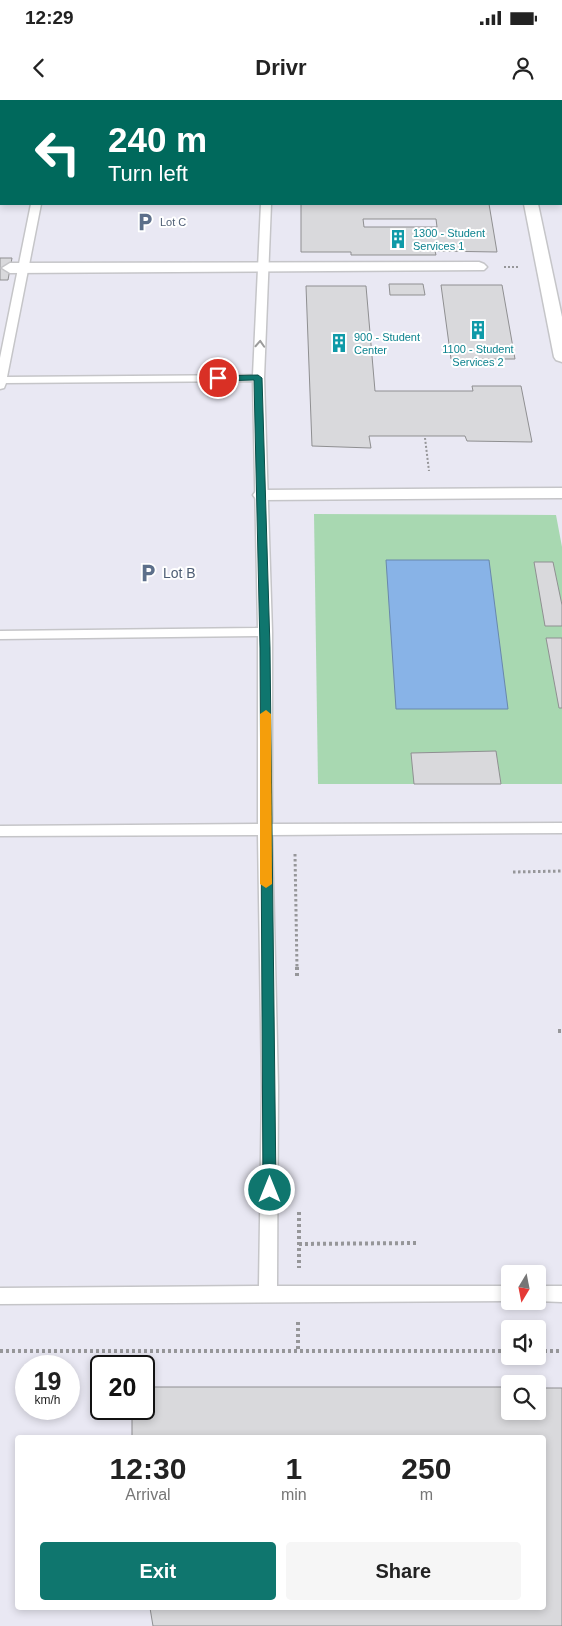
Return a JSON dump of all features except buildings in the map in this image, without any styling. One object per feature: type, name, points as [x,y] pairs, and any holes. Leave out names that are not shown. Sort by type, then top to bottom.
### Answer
[{"type":"street","points":[[531,205],[562,357]]},
{"type":"street","points":[[544,267],[562,266]]},
{"type":"street","points":[[17,268],[479,267]]},
{"type":"street","points":[[262,495],[562,493]]},
{"type":"lane","points":[[36,205],[17,268],[0,382],[258,378]]},
{"type":"lane","points":[[266,205],[258,378],[265,632],[265,830],[270,1087],[268,1294]]},
{"type":"lane","points":[[0,635],[265,632]]},
{"type":"lane","points":[[0,831],[562,828]]},
{"type":"lane","points":[[0,1296],[501,1294]]},
{"type":"lane","points":[[546,1294],[562,1294]]},
{"type":"path","points":[[479,267],[544,267]]},
{"type":"path","points":[[425,438],[432,494]]},
{"type":"path","points":[[295,830],[297,988]]},
{"type":"path","points":[[513,872],[562,871]]},
{"type":"path","points":[[298,1352],[299,1208]]},
{"type":"path","points":[[299,1244],[416,1243]]},
{"type":"path","points":[[0,1351],[501,1351]]},
{"type":"path","points":[[546,1351],[562,1351]]},
{"type":"shaded area","points":[[0,205],[562,205],[562,1626],[0,1626]]},
{"type":"green space","points":[[314,514],[556,515],[562,547],[562,784],[318,784]]},
{"type":"water","points":[[386,560],[489,560],[508,709],[396,709]]},
{"type":"slow traffic","points":[[266,714],[266,884]]},
{"type":"place","name":"Lot C","points":[[145,222]]},
{"type":"place","name":"1300 - Student Services 1","points":[[398,239]]},
{"type":"place","name":"1100 - Student Services 2","points":[[478,330]]},
{"type":"place","name":"900 - Student Center","points":[[339,343]]},
{"type":"place","name":"Lot B","points":[[148,573]]},
{"type":"route","points":[[218,378],[258,378],[262,472],[265,648],[265,830],[270,1190]]}]
